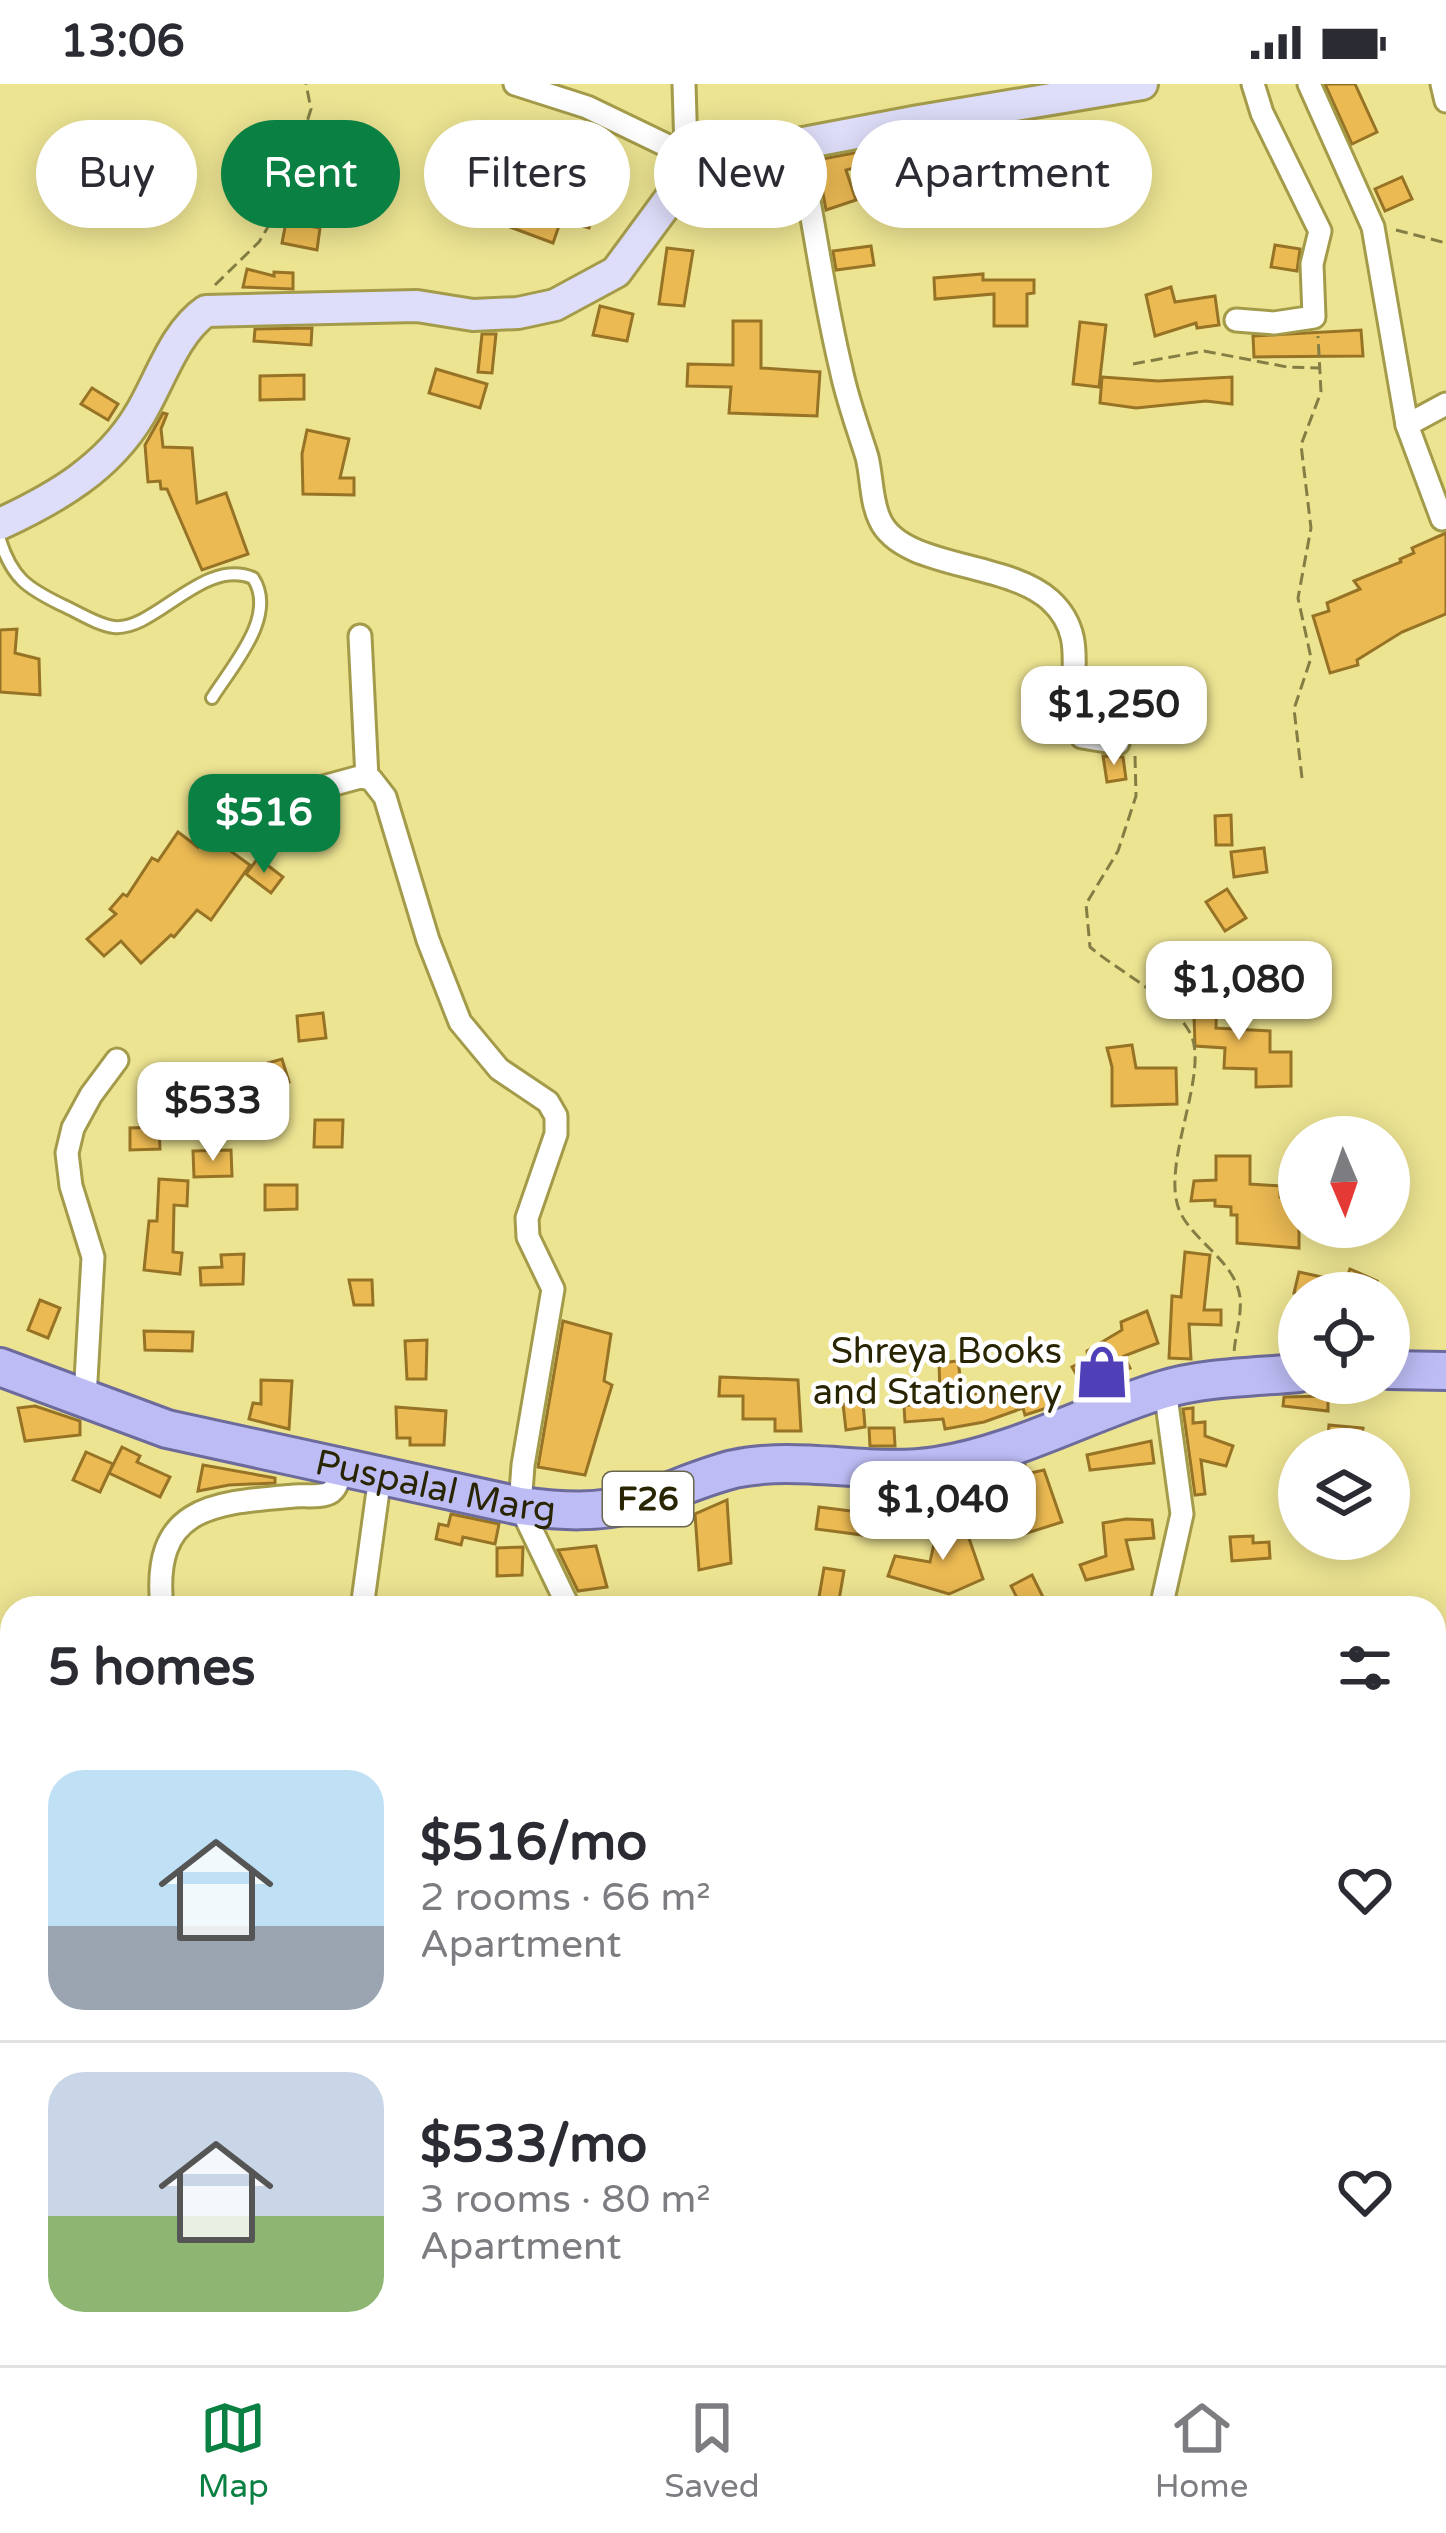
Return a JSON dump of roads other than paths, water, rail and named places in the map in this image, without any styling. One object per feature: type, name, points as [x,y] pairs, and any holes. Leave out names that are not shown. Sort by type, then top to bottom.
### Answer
[{"type":"main road","name":"Puspalal Marg","points":[[0,1367],[167,1429],[559,1511],[605,1510],[757,1466],[939,1466],[1048,1433],[1165,1389],[1278,1375]]},
{"type":"main road","points":[[1410,1370],[1446,1371]]},
{"type":"street","points":[[514,84],[586,107],[654,139]]},
{"type":"street","points":[[684,84],[685,120]]},
{"type":"street","points":[[827,139],[1142,84]]},
{"type":"street","points":[[1236,320],[1274,323],[1314,316],[1312,264],[1320,231],[1252,84]]},
{"type":"street","points":[[1309,84],[1372,227],[1407,425],[1442,519]]},
{"type":"street","points":[[1442,84],[1446,101]]},
{"type":"street","points":[[0,524],[105,461],[138,417],[191,321],[206,311],[417,306],[473,315],[518,313],[555,305],[616,272],[654,222]]},
{"type":"street","points":[[814,228],[840,366],[872,476],[879,520],[905,546],[924,555],[980,566],[1048,598],[1076,643],[1073,712],[1082,737],[1125,747]]},
{"type":"street","points":[[1407,425],[1446,404]]},
{"type":"street","points":[[360,636],[367,778],[385,797],[423,924],[460,1022],[500,1069],[548,1102],[556,1116],[556,1134],[527,1218],[528,1237],[554,1289],[520,1506],[563,1596]]},
{"type":"street","points":[[305,792],[348,778],[367,778]]},
{"type":"street","points":[[85,1398],[93,1257],[71,1186],[68,1139],[117,1060]]},
{"type":"street","points":[[1164,1596],[1182,1514],[1165,1389]]},
{"type":"street","points":[[162,1596],[164,1554],[179,1524],[227,1503],[325,1494],[338,1483],[340,1466]]},
{"type":"street","points":[[364,1596],[380,1476]]},
{"type":"lane","points":[[0,540],[11,572],[26,588],[108,626],[131,624],[206,581],[243,574],[253,578],[260,592],[252,635],[212,698]]},
{"type":"place","name":"Shreya Books and Stationery","points":[[1102,1372]]}]
